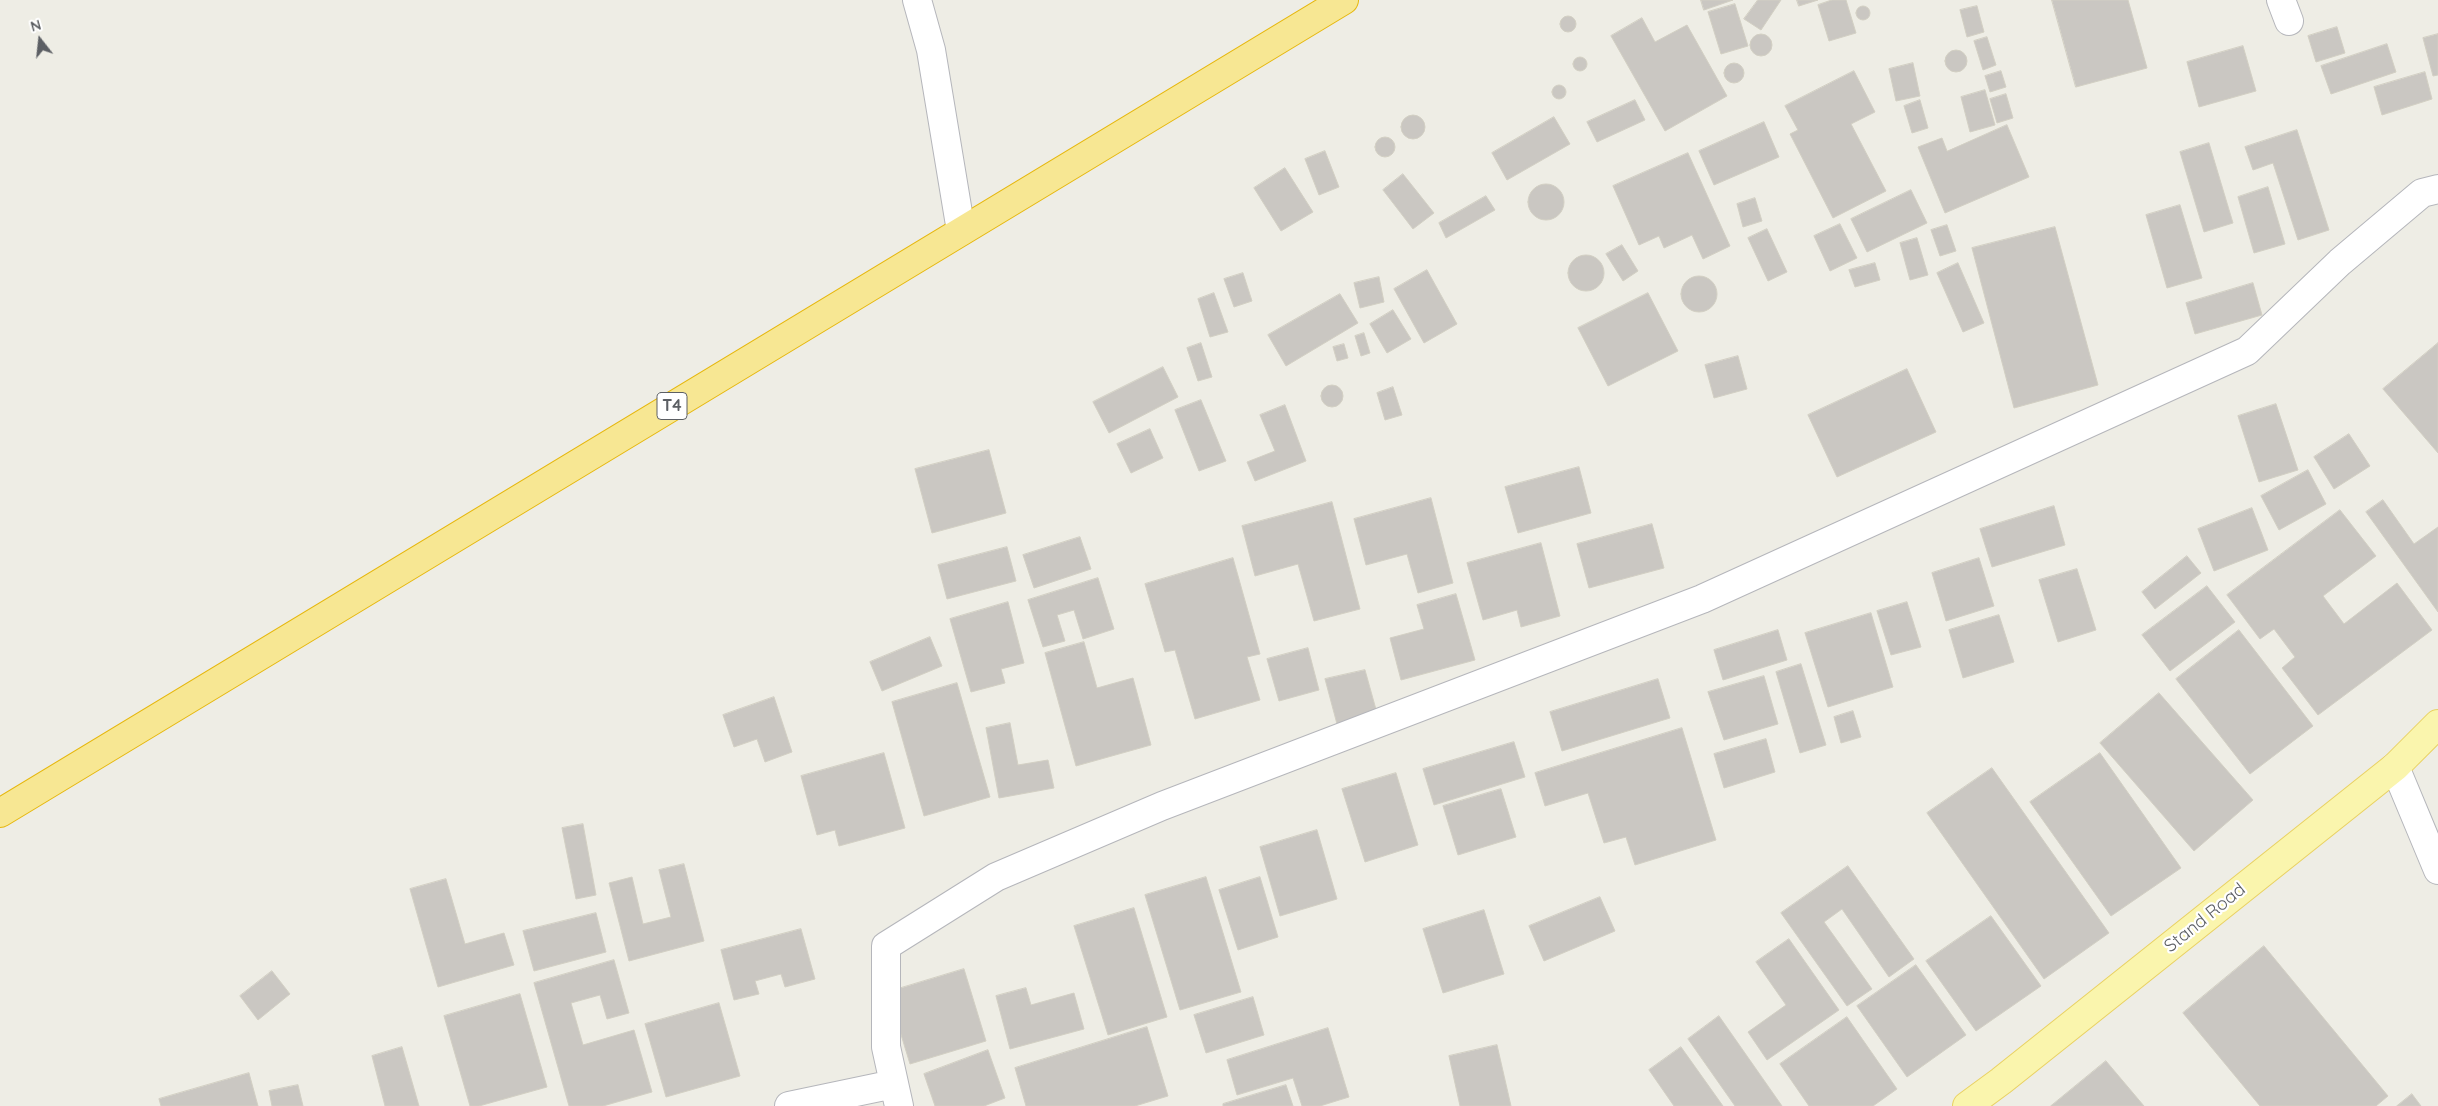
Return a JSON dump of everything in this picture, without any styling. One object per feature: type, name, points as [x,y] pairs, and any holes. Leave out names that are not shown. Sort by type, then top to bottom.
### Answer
[{"type":"highway","name":"T4","points":[[0,812],[1344,0]]},
{"type":"main road","name":"Stand Road","points":[[1967,1106],[2001,1081],[2395,767],[2438,724]]},
{"type":"street","points":[[917,0],[931,50],[961,231]]},
{"type":"street","points":[[789,1106],[897,1095],[886,1047],[886,946],[996,877],[1162,806],[1702,599],[2247,351],[2340,262],[2422,193],[2438,189]]},
{"type":"street","points":[[2395,767],[2438,870]]},
{"type":"building","points":[[1701,0],[1733,0],[1704,10]]},
{"type":"building","points":[[1758,0],[1781,0],[1761,30],[1744,19]]},
{"type":"building","points":[[1797,0],[1818,0],[1799,6]]},
{"type":"building","points":[[1832,0],[1846,0],[1856,33],[1829,41],[1818,5]]},
{"type":"building","points":[[2052,0],[2128,0],[2147,68],[2076,87]]},
{"type":"building","points":[[1735,4],[1748,46],[1721,54],[1708,12]]},
{"type":"building","points":[[1860,6],[1866,6],[1870,13],[1866,20],[1860,20],[1856,16],[1856,10]]},
{"type":"building","points":[[1977,6],[1984,32],[1967,37],[1960,10]]},
{"type":"building","points":[[1568,16],[1576,24],[1568,32],[1560,24]]},
{"type":"building","points":[[1642,18],[1655,42],[1687,25],[1727,96],[1665,131],[1611,36]]},
{"type":"building","points":[[2337,27],[2345,53],[2316,62],[2308,36]]},
{"type":"building","points":[[1761,34],[1769,37],[1772,45],[1769,53],[1761,56],[1753,53],[1750,45],[1753,37]]},
{"type":"building","points":[[2438,34],[2438,75],[2433,76],[2423,38]]},
{"type":"building","points":[[1987,37],[1996,65],[1983,70],[1974,41]]},
{"type":"building","points":[[2387,44],[2396,72],[2331,94],[2321,66]]},
{"type":"building","points":[[2243,46],[2256,91],[2199,107],[2187,62]]},
{"type":"building","points":[[1956,50],[1964,53],[1967,61],[1964,69],[1956,72],[1948,69],[1945,61],[1948,53]]},
{"type":"building","points":[[1580,57],[1585,59],[1587,64],[1585,69],[1580,71],[1575,69],[1573,64],[1575,59]]},
{"type":"building","points":[[1734,63],[1741,66],[1744,73],[1741,80],[1734,83],[1727,80],[1724,73],[1727,66]]},
{"type":"building","points":[[1913,63],[1920,96],[1896,101],[1889,69]]},
{"type":"building","points":[[1854,71],[1875,112],[1851,124],[1886,191],[1833,218],[1790,134],[1798,130],[1785,106]]},
{"type":"building","points":[[2001,71],[2006,87],[1990,92],[1985,76]]},
{"type":"building","points":[[2425,72],[2432,99],[2382,115],[2374,87]]},
{"type":"building","points":[[1559,85],[1564,87],[1566,92],[1564,97],[1559,99],[1554,97],[1552,92],[1554,87]]},
{"type":"building","points":[[1985,90],[1995,125],[1970,132],[1961,97]]},
{"type":"building","points":[[2006,94],[2013,118],[1997,123],[1990,99]]},
{"type":"building","points":[[1635,100],[1645,120],[1597,142],[1587,122]]},
{"type":"building","points":[[1920,100],[1928,128],[1912,133],[1904,106]]},
{"type":"building","points":[[1413,115],[1422,118],[1425,127],[1422,136],[1413,139],[1404,136],[1401,127],[1404,118]]},
{"type":"building","points":[[1554,117],[1570,144],[1507,180],[1492,153]]},
{"type":"building","points":[[1764,122],[1779,157],[1714,185],[1699,151]]},
{"type":"building","points":[[2007,125],[2029,177],[1945,213],[1918,147],[1942,138],[1947,151]]},
{"type":"building","points":[[2297,130],[2329,230],[2298,240],[2273,163],[2253,170],[2245,147]]},
{"type":"building","points":[[1385,137],[1392,140],[1395,147],[1392,154],[1385,157],[1378,154],[1375,147],[1378,140]]},
{"type":"building","points":[[2209,143],[2233,223],[2204,232],[2180,152]]},
{"type":"building","points":[[1325,151],[1339,187],[1319,195],[1305,159]]},
{"type":"building","points":[[1688,153],[1730,246],[1703,259],[1692,235],[1664,248],[1659,236],[1639,245],[1613,186]]},
{"type":"building","points":[[1285,168],[1313,212],[1281,231],[1254,188]]},
{"type":"building","points":[[1403,174],[1434,213],[1413,229],[1383,190]]},
{"type":"building","points":[[1546,184],[1559,189],[1564,202],[1559,215],[1546,220],[1533,215],[1528,202],[1533,189]]},
{"type":"building","points":[[2268,187],[2285,244],[2254,253],[2238,197]]},
{"type":"building","points":[[1911,190],[1927,223],[1867,252],[1851,219]]},
{"type":"building","points":[[1486,196],[1495,210],[1446,238],[1439,223]]},
{"type":"building","points":[[1755,198],[1762,221],[1743,227],[1737,204]]},
{"type":"building","points":[[2180,205],[2202,278],[2167,288],[2146,215]]},
{"type":"building","points":[[1840,224],[1857,258],[1830,271],[1814,236]]},
{"type":"building","points":[[1947,225],[1956,251],[1940,256],[1931,230]]},
{"type":"building","points":[[2055,227],[2098,385],[2014,408],[1972,248]]},
{"type":"building","points":[[1767,229],[1787,272],[1768,281],[1748,238]]},
{"type":"building","points":[[1917,238],[1928,275],[1910,280],[1900,243]]},
{"type":"building","points":[[1622,245],[1638,271],[1623,281],[1606,254]]},
{"type":"building","points":[[1586,255],[1599,260],[1604,273],[1599,286],[1586,291],[1573,286],[1568,273],[1573,260]]},
{"type":"building","points":[[1875,263],[1880,280],[1855,287],[1849,270]]},
{"type":"building","points":[[1958,263],[1984,323],[1963,332],[1937,273]]},
{"type":"building","points":[[1427,270],[1457,324],[1424,343],[1394,289]]},
{"type":"building","points":[[1243,273],[1252,301],[1234,307],[1224,279]]},
{"type":"building","points":[[1699,276],[1712,281],[1717,294],[1712,307],[1699,312],[1686,307],[1681,294],[1686,281]]},
{"type":"building","points":[[1379,277],[1384,302],[1360,308],[1354,283]]},
{"type":"building","points":[[2253,283],[2262,315],[2195,334],[2186,303]]},
{"type":"building","points":[[1214,293],[1228,332],[1210,337],[1198,299]]},
{"type":"building","points":[[1648,293],[1678,351],[1608,386],[1578,328]]},
{"type":"building","points":[[1340,294],[1358,323],[1286,366],[1268,335]]},
{"type":"building","points":[[1393,310],[1411,339],[1387,353],[1370,324]]},
{"type":"building","points":[[1364,333],[1370,353],[1361,356],[1355,336]]},
{"type":"building","points":[[1201,343],[1212,377],[1198,381],[1187,348]]},
{"type":"building","points":[[2438,343],[2438,453],[2383,389]]},
{"type":"building","points":[[1344,344],[1348,358],[1337,361],[1333,347]]},
{"type":"building","points":[[1738,356],[1747,389],[1714,398],[1705,365]]},
{"type":"building","points":[[1163,367],[1178,397],[1109,433],[1093,402]]},
{"type":"building","points":[[1907,369],[1936,432],[1837,477],[1808,415]]},
{"type":"building","points":[[1332,385],[1340,388],[1343,396],[1340,404],[1332,407],[1324,404],[1321,396],[1324,388]]},
{"type":"building","points":[[1393,387],[1402,415],[1385,420],[1377,393]]},
{"type":"building","points":[[1201,400],[1226,461],[1199,471],[1175,410]]},
{"type":"building","points":[[2276,404],[2298,470],[2259,482],[2238,416]]},
{"type":"building","points":[[1285,405],[1306,461],[1255,481],[1247,462],[1275,451],[1260,415]]},
{"type":"building","points":[[1150,429],[1163,458],[1131,473],[1117,444]]},
{"type":"building","points":[[2349,434],[2370,466],[2334,489],[2314,457]]},
{"type":"building","points":[[989,450],[1006,513],[932,533],[915,469]]},
{"type":"building","points":[[1579,467],[1591,513],[1518,533],[1505,487]]},
{"type":"building","points":[[2308,470],[2326,504],[2279,530],[2261,496]]},
{"type":"building","points":[[1431,498],[1453,583],[1418,593],[1407,554],[1366,565],[1354,519]]},
{"type":"building","points":[[2383,500],[2414,544],[2438,527],[2438,612],[2366,512]]},
{"type":"building","points":[[1332,502],[1360,609],[1314,621],[1298,564],[1255,576],[1242,526]]},
{"type":"building","points":[[2054,506],[2065,545],[1992,567],[1980,529]]},
{"type":"building","points":[[2252,508],[2268,550],[2214,571],[2198,529]]},
{"type":"building","points":[[2340,510],[2376,556],[2323,596],[2344,624],[2397,583],[2432,630],[2318,715],[2282,668],[2295,657],[2274,629],[2260,639],[2227,595]]},
{"type":"building","points":[[1652,524],[1664,568],[1589,588],[1577,544]]},
{"type":"building","points":[[1080,537],[1091,569],[1034,588],[1023,555]]},
{"type":"building","points":[[1541,543],[1560,616],[1521,627],[1517,610],[1483,620],[1467,563]]},
{"type":"building","points":[[1007,547],[1016,581],[947,599],[938,565]]},
{"type":"building","points":[[2187,556],[2201,573],[2155,609],[2142,592]]},
{"type":"building","points":[[1233,558],[1260,654],[1247,657],[1260,700],[1195,719],[1175,650],[1165,652],[1145,584]]},
{"type":"building","points":[[1979,558],[1994,606],[1946,621],[1932,573]]},
{"type":"building","points":[[2077,569],[2096,630],[2058,642],[2039,580]]},
{"type":"building","points":[[1098,578],[1114,629],[1083,639],[1074,610],[1057,615],[1065,641],[1043,647],[1028,600]]},
{"type":"building","points":[[2207,586],[2235,622],[2170,671],[2142,635]]},
{"type":"building","points":[[1456,594],[1475,660],[1401,680],[1390,638],[1424,629],[1417,605]]},
{"type":"building","points":[[1008,602],[1024,663],[1001,669],[1005,683],[971,692],[950,619]]},
{"type":"building","points":[[1907,602],[1921,647],[1891,655],[1877,611]]},
{"type":"building","points":[[1871,613],[1893,687],[1828,707],[1805,633]]},
{"type":"building","points":[[1999,615],[2014,662],[1963,678],[1949,630]]},
{"type":"building","points":[[1778,630],[1787,660],[1723,680],[1714,650]]},
{"type":"building","points":[[2239,630],[2313,726],[2250,774],[2176,679]]},
{"type":"building","points":[[930,637],[942,666],[882,691],[870,662]]},
{"type":"building","points":[[1084,642],[1097,688],[1133,678],[1151,745],[1076,766],[1045,653]]},
{"type":"building","points":[[1308,648],[1319,690],[1279,701],[1267,659]]},
{"type":"building","points":[[1801,664],[1826,745],[1800,753],[1776,672]]},
{"type":"building","points":[[1365,670],[1377,713],[1337,724],[1325,679]]},
{"type":"building","points":[[1764,676],[1778,724],[1724,740],[1708,692]]},
{"type":"building","points":[[1658,679],[1670,718],[1562,751],[1550,712]]},
{"type":"building","points":[[957,683],[990,797],[924,816],[892,702]]},
{"type":"building","points":[[2159,693],[2253,800],[2194,851],[2100,743]]},
{"type":"building","points":[[774,697],[792,752],[765,762],[757,739],[734,747],[723,715]]},
{"type":"building","points":[[1853,711],[1861,737],[1841,743],[1834,717]]},
{"type":"building","points":[[1010,723],[1018,765],[1048,760],[1054,788],[999,798],[986,728]]},
{"type":"building","points":[[1682,728],[1716,840],[1635,865],[1626,837],[1604,843],[1588,793],[1545,806],[1535,773]]},
{"type":"building","points":[[1766,739],[1775,772],[1724,788],[1714,754]]},
{"type":"building","points":[[1514,742],[1525,777],[1434,805],[1423,769]]},
{"type":"building","points":[[884,753],[905,828],[839,846],[835,830],[817,835],[801,776]]},
{"type":"building","points":[[2100,753],[2181,868],[2111,916],[2030,802]]},
{"type":"building","points":[[1992,768],[2109,933],[2044,979],[1927,813]]},
{"type":"building","points":[[1396,773],[1418,845],[1365,862],[1342,789]]},
{"type":"building","points":[[1501,789],[1516,837],[1458,855],[1443,806]]},
{"type":"building","points":[[583,824],[596,895],[576,899],[562,828]]},
{"type":"building","points":[[1317,830],[1337,899],[1280,916],[1260,847]]},
{"type":"building","points":[[684,864],[704,941],[629,961],[609,883],[632,877],[643,924],[671,917],[659,870]]},
{"type":"building","points":[[1848,866],[1914,959],[1889,977],[1842,909],[1824,922],[1872,989],[1847,1006],[1781,913]]},
{"type":"building","points":[[1206,877],[1241,992],[1180,1010],[1145,895]]},
{"type":"building","points":[[1260,877],[1278,937],[1238,950],[1219,890]]},
{"type":"building","points":[[446,879],[465,944],[504,933],[514,965],[438,987],[410,889]]},
{"type":"building","points":[[1600,897],[1615,931],[1544,961],[1529,926]]},
{"type":"building","points":[[1134,908],[1167,1017],[1108,1035],[1074,926]]},
{"type":"building","points":[[1484,910],[1504,974],[1443,993],[1423,929]]},
{"type":"building","points":[[596,913],[606,952],[534,971],[523,931]]},
{"type":"building","points":[[1991,916],[2041,986],[1976,1031],[1926,961]]},
{"type":"building","points":[[801,929],[815,979],[785,987],[781,974],[755,981],[759,994],[734,1000],[721,950]]},
{"type":"building","points":[[1789,939],[1839,1010],[1767,1060],[1748,1032],[1786,1005],[1756,962]]},
{"type":"building","points":[[2264,946],[2388,1096],[2376,1106],[2260,1106],[2183,1013]]},
{"type":"building","points":[[614,960],[629,1013],[607,1019],[600,995],[571,1003],[583,1045],[634,1030],[652,1092],[603,1106],[569,1106],[534,983]]},
{"type":"building","points":[[1916,965],[1966,1035],[1907,1077],[1857,1006]]},
{"type":"building","points":[[964,969],[986,1041],[910,1064],[888,992]]},
{"type":"building","points":[[272,971],[290,994],[258,1020],[240,996]]},
{"type":"building","points":[[1026,988],[1031,1005],[1074,993],[1084,1029],[1010,1049],[996,996]]},
{"type":"building","points":[[520,994],[547,1087],[479,1106],[470,1106],[444,1016]]},
{"type":"building","points":[[1253,997],[1264,1035],[1206,1053],[1194,1015]]},
{"type":"building","points":[[719,1003],[740,1076],[666,1097],[645,1024]]},
{"type":"building","points":[[1719,1016],[1782,1106],[1735,1106],[1688,1039]]},
{"type":"building","points":[[1847,1017],[1897,1089],[1873,1106],[1809,1106],[1780,1064]]},
{"type":"building","points":[[1147,1027],[1168,1096],[1135,1106],[1026,1106],[1015,1068]]},
{"type":"building","points":[[1328,1028],[1349,1097],[1320,1106],[1302,1106],[1293,1078],[1237,1095],[1227,1060]]},
{"type":"building","points":[[1497,1045],[1511,1106],[1460,1106],[1449,1056]]},
{"type":"building","points":[[402,1047],[419,1106],[385,1106],[372,1056]]},
{"type":"building","points":[[1681,1047],[1723,1106],[1674,1106],[1649,1070]]},
{"type":"building","points":[[988,1050],[1005,1098],[984,1106],[935,1106],[924,1074]]},
{"type":"building","points":[[2106,1061],[2144,1106],[2051,1106]]},
{"type":"building","points":[[249,1073],[258,1106],[161,1106],[159,1099]]},
{"type":"building","points":[[298,1085],[303,1106],[272,1106],[269,1091]]},
{"type":"building","points":[[1286,1085],[1293,1106],[1223,1106],[1223,1104]]},
{"type":"building","points":[[2412,1094],[2421,1106],[2397,1106]]}]
